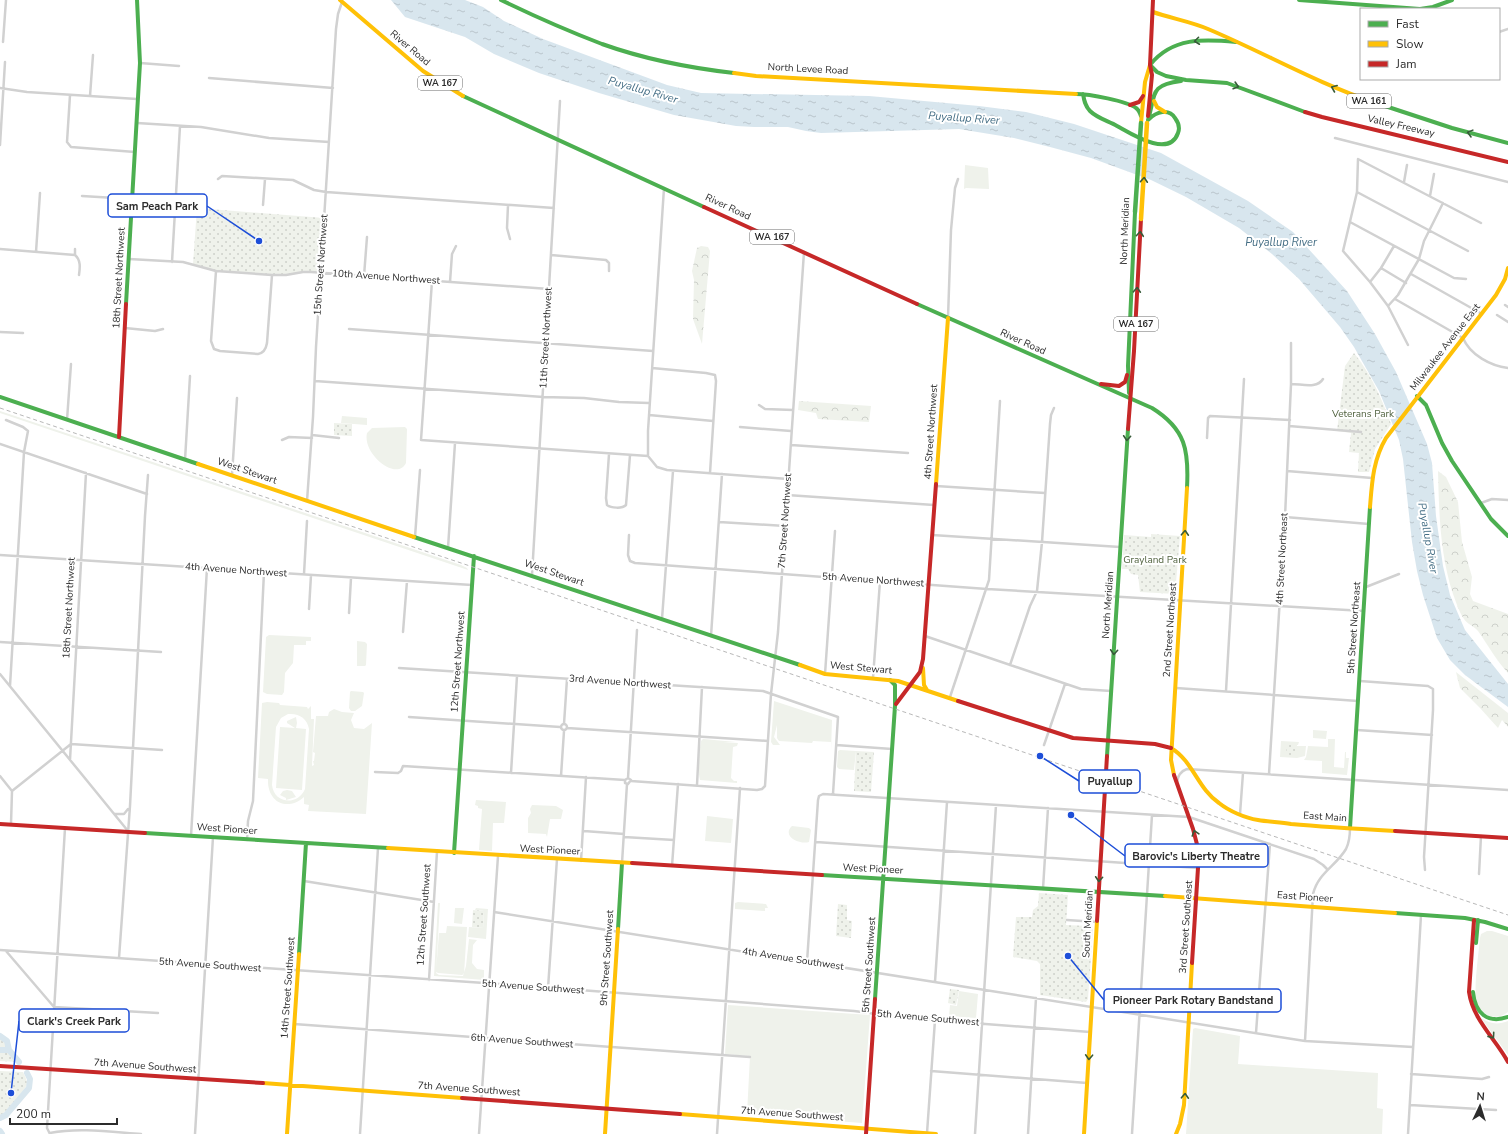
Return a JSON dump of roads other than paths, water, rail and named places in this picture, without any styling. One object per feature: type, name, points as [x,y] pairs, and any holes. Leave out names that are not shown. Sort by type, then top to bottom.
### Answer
[{"type":"main road","name":"18th Street Northwest","points":[[119,437],[140,63],[137,0]]},
{"type":"main road","name":"North Levee Road","points":[[501,0],[546,22],[603,44],[641,56],[714,71],[756,76],[1083,94],[1103,97],[1126,104]]},
{"type":"main road","name":"North Meridian","points":[[1129,399],[1131,390],[1141,219],[1152,74],[1150,65],[1153,0]]},
{"type":"main road","points":[[1299,0],[1407,8]]},
{"type":"main road","points":[[1425,8],[1440,5],[1452,0]]},
{"type":"main road","name":"River Road","points":[[341,1],[423,71],[478,104],[1129,399]]},
{"type":"main road","name":"WA 161","points":[[1153,12],[1207,28],[1236,42]]},
{"type":"main road","points":[[1150,65],[1153,60],[1166,50],[1184,43],[1196,40],[1236,42]]},
{"type":"main road","name":"Valley Freeway","points":[[1236,42],[1311,78],[1349,94],[1452,128],[1508,143]]},
{"type":"main road","name":"North Meridian","points":[[1104,812],[1129,399],[1128,366],[1135,212],[1143,95],[1146,75],[1150,65]]},
{"type":"main road","name":"WA 161","points":[[1150,65],[1154,71],[1162,75],[1182,79],[1198,80]]},
{"type":"main road","name":"Valley Freeway","points":[[1198,80],[1216,81],[1234,85],[1279,103],[1322,117],[1508,162]]},
{"type":"main road","name":"WA 167","points":[[1148,122],[1156,88],[1163,84],[1198,80]]},
{"type":"main road","points":[[1083,94],[1088,108],[1095,116],[1148,142],[1165,144],[1172,141],[1177,135],[1179,128],[1177,121],[1172,115],[1156,106],[1153,99]]},
{"type":"main road","points":[[1126,104],[1136,103],[1143,95]]},
{"type":"main road","points":[[1126,104],[1138,109],[1141,121]]},
{"type":"main road","points":[[1148,122],[1156,113],[1165,112]]},
{"type":"main road","name":"Milwaukee Avenue East","points":[[1389,433],[1500,290],[1506,280],[1508,268]]},
{"type":"main road","name":"4th Street Northwest","points":[[895,706],[920,672],[923,659],[948,318]]},
{"type":"main road","name":"WA 167","points":[[1090,382],[1113,386],[1122,385],[1125,382],[1128,366]]},
{"type":"main road","name":"West Stewart","points":[[0,397],[825,674],[888,679],[910,684],[1077,738],[1155,744],[1172,748]]},
{"type":"main road","points":[[1416,398],[1426,404],[1446,450],[1491,519],[1508,536]]},
{"type":"main road","name":"2nd Street Northeast","points":[[1129,399],[1160,413],[1174,426],[1182,438],[1187,454],[1188,470],[1172,765],[1176,785],[1189,817]]},
{"type":"main road","points":[[1128,416],[1132,405],[1149,407]]},
{"type":"main road","name":"5th Street Northeast","points":[[1350,828],[1365,611],[1372,478],[1376,457],[1383,441],[1389,433]]},
{"type":"main road","name":"12th Street Northwest","points":[[460,770],[462,721],[474,556]]},
{"type":"main road","points":[[923,659],[923,682],[924,687],[927,690]]},
{"type":"main road","name":"5th Street Southwest","points":[[866,1134],[895,706],[895,685],[888,679]]},
{"type":"main road","name":"East Main","points":[[1172,748],[1182,756],[1214,799],[1223,807],[1240,814],[1269,822],[1508,838]]},
{"type":"main road","points":[[454,853],[460,770]]},
{"type":"main road","name":"South Meridian","points":[[1084,1134],[1104,812]]},
{"type":"main road","name":"3rd Street Southeast","points":[[1176,1134],[1184,1105],[1198,868],[1198,845],[1189,817]]},
{"type":"main road","name":"West Pioneer","points":[[0,824],[1098,893]]},
{"type":"main road","name":"14th Street Southwest","points":[[287,1134],[306,843]]},
{"type":"main road","name":"9th Street Southwest","points":[[605,1134],[622,864]]},
{"type":"main road","name":"East Pioneer","points":[[1098,893],[1147,895],[1421,915],[1476,920],[1508,929]]},
{"type":"main road","points":[[1476,920],[1472,992],[1474,1002],[1479,1012],[1485,1017],[1496,1020],[1508,1017]]},
{"type":"main road","points":[[1476,920],[1469,992],[1470,1001],[1473,1009],[1508,1062]]},
{"type":"main road","name":"7th Avenue Southwest","points":[[0,1066],[198,1078],[936,1134]]},
{"type":"street","points":[[3,42],[6,0]]},
{"type":"street","name":"15th Street Northwest","points":[[307,501],[336,29],[341,1]]},
{"type":"street","points":[[90,96],[93,55]]},
{"type":"street","points":[[0,145],[2,89],[5,62]]},
{"type":"street","points":[[140,63],[179,66]]},
{"type":"street","points":[[208,78],[333,88]]},
{"type":"street","points":[[2,89],[22,92],[137,99]]},
{"type":"street","points":[[70,95],[67,136],[67,142],[69,145],[74,148],[135,152]]},
{"type":"street","name":"11th Street Northwest","points":[[532,576],[560,101]]},
{"type":"street","points":[[136,123],[201,127],[284,140],[329,142]]},
{"type":"street","points":[[172,262],[180,126]]},
{"type":"street","points":[[1335,138],[1508,182]]},
{"type":"street","points":[[1408,345],[1388,306],[1370,282],[1343,251],[1357,192],[1358,159],[1480,223]]},
{"type":"street","points":[[1404,182],[1407,165]]},
{"type":"street","points":[[1430,196],[1434,174]]},
{"type":"street","points":[[218,179],[222,176],[292,180],[314,190],[326,192],[554,208]]},
{"type":"street","points":[[263,205],[265,179]]},
{"type":"street","name":"4th Street Northwest","points":[[948,318],[952,216],[955,188],[958,179]]},
{"type":"street","points":[[664,188],[649,403],[647,442],[648,456],[657,467],[673,471],[788,479]]},
{"type":"street","points":[[1357,192],[1468,251]]},
{"type":"street","points":[[36,252],[40,193]]},
{"type":"street","points":[[82,196],[132,199]]},
{"type":"street","points":[[1388,306],[1395,299],[1411,274],[1419,259],[1421,248],[1429,230],[1443,203]]},
{"type":"street","points":[[508,205],[507,224],[510,239]]},
{"type":"street","points":[[1350,222],[1454,278],[1466,279]]},
{"type":"street","points":[[364,276],[367,237]]},
{"type":"street","points":[[450,282],[452,254],[456,246]]},
{"type":"street","points":[[1370,282],[1381,268],[1394,246]]},
{"type":"street","points":[[0,249],[75,256]]},
{"type":"street","points":[[75,249],[75,256],[80,264],[79,275]]},
{"type":"street","name":"7th Street Northwest","points":[[740,788],[758,790],[762,789],[765,783],[771,694],[782,574],[804,252]]},
{"type":"street","points":[[551,255],[606,260],[609,263],[609,271]]},
{"type":"street","name":"10th Avenue Northwest","points":[[130,259],[191,264],[216,271],[272,275],[321,272],[549,289]]},
{"type":"street","points":[[1381,268],[1406,283]]},
{"type":"street","points":[[216,271],[211,339],[213,348],[220,351],[255,354],[260,354],[264,351],[267,343],[272,275]]},
{"type":"street","points":[[1411,274],[1482,314]]},
{"type":"street","points":[[432,281],[421,440],[648,456]]},
{"type":"street","points":[[1395,299],[1463,338],[1466,345],[1477,355],[1494,365],[1508,368]]},
{"type":"street","points":[[1505,305],[1508,308]]},
{"type":"street","points":[[1497,315],[1508,322]]},
{"type":"street","points":[[125,328],[155,330],[164,329]]},
{"type":"street","points":[[349,329],[653,351]]},
{"type":"street","points":[[0,332],[23,333]]},
{"type":"street","name":"4th Street Northeast","points":[[1269,774],[1290,420],[1291,343]]},
{"type":"street","points":[[68,420],[70,364]]},
{"type":"street","points":[[652,368],[706,372],[715,375],[716,381],[710,473]]},
{"type":"street","points":[[185,460],[190,376]]},
{"type":"street","points":[[1226,691],[1244,379]]},
{"type":"street","points":[[1291,384],[1314,385],[1319,384],[1323,379]]},
{"type":"street","points":[[315,381],[649,403]]},
{"type":"street","points":[[232,475],[237,398]]},
{"type":"street","points":[[950,697],[990,577],[1000,401]]},
{"type":"street","points":[[759,405],[765,409],[793,410]]},
{"type":"street","points":[[1010,665],[1030,606],[1037,591],[1042,542],[1050,419],[1054,408]]},
{"type":"street","points":[[649,416],[713,421]]},
{"type":"street","points":[[1207,438],[1208,418],[1210,416],[1290,420]]},
{"type":"street","points":[[6,420],[23,427],[28,432],[24,452],[10,686]]},
{"type":"street","points":[[1289,426],[1361,432]]},
{"type":"street","points":[[740,427],[791,431]]},
{"type":"street","points":[[282,440],[289,437],[339,438]]},
{"type":"street","points":[[448,548],[455,442]]},
{"type":"street","points":[[0,444],[147,494]]},
{"type":"street","points":[[790,445],[908,453]]},
{"type":"street","points":[[609,454],[606,498],[607,505],[610,507],[621,508],[626,505],[630,455]]},
{"type":"street","points":[[415,537],[420,470]]},
{"type":"street","points":[[662,620],[673,471]]},
{"type":"street","points":[[1287,471],[1372,478]]},
{"type":"street","name":"18th Street Northwest","points":[[70,760],[86,473]]},
{"type":"street","points":[[711,636],[722,474]]},
{"type":"street","points":[[119,958],[130,806],[148,475]]},
{"type":"street","points":[[936,486],[1045,493]]},
{"type":"street","points":[[787,495],[934,505]]},
{"type":"street","points":[[1480,503],[1492,499],[1508,500]]},
{"type":"street","points":[[1284,517],[1369,524]]},
{"type":"street","points":[[304,574],[307,521]]},
{"type":"street","points":[[719,522],[785,526]]},
{"type":"street","points":[[825,674],[835,531]]},
{"type":"street","name":"5th Avenue Northwest","points":[[629,535],[628,555],[630,561],[635,563],[987,589],[1365,611]]},
{"type":"street","points":[[932,536],[1120,548]]},
{"type":"street","name":"4th Avenue Northwest","points":[[0,555],[472,585]]},
{"type":"street","points":[[191,836],[207,568]]},
{"type":"street","points":[[247,840],[248,821],[253,804],[264,572]]},
{"type":"street","points":[[309,609],[312,574]]},
{"type":"street","points":[[1366,587],[1399,574]]},
{"type":"street","points":[[349,613],[351,578]]},
{"type":"street","points":[[873,678],[880,580]]},
{"type":"street","points":[[403,632],[407,581]]},
{"type":"street","points":[[630,781],[628,778],[630,731],[637,630]]},
{"type":"street","points":[[925,636],[1081,689],[1111,691]]},
{"type":"street","points":[[0,642],[161,652]]},
{"type":"street","name":"3rd Avenue Northwest","points":[[399,668],[763,691],[838,716],[836,745]]},
{"type":"street","points":[[0,674],[128,831]]},
{"type":"street","points":[[511,773],[517,676]]},
{"type":"street","points":[[566,679],[564,724],[567,728]]},
{"type":"street","points":[[1360,681],[1432,688],[1434,694],[1424,857],[1425,870]]},
{"type":"street","points":[[1044,745],[1065,684]]},
{"type":"street","points":[[697,785],[702,687]]},
{"type":"street","points":[[1175,688],[1358,701]]},
{"type":"street","points":[[409,717],[560,727],[564,724]]},
{"type":"street","points":[[560,727],[564,731]]},
{"type":"street","points":[[561,776],[564,731],[567,728],[768,741]]},
{"type":"street","points":[[1357,730],[1432,735]]},
{"type":"street","points":[[12,791],[71,744],[162,750]]},
{"type":"street","points":[[833,794],[836,745],[892,749]]},
{"type":"street","points":[[375,772],[398,773],[401,771],[403,766],[625,780],[628,778]]},
{"type":"street","points":[[1176,785],[1178,777],[1181,773],[1185,770],[1193,770],[1354,779],[1508,790]]},
{"type":"street","points":[[1240,814],[1242,773]]},
{"type":"street","points":[[0,776],[12,791],[11,825]]},
{"type":"street","points":[[581,861],[584,831],[586,777]]},
{"type":"street","points":[[625,780],[627,784],[630,781],[740,788],[717,1134]]},
{"type":"street","name":"9th Street Southwest","points":[[622,864],[627,784]]},
{"type":"street","points":[[672,867],[678,784]]},
{"type":"street","points":[[807,962],[820,794],[1189,817],[1314,859],[1327,869]]},
{"type":"street","points":[[935,982],[947,802]]},
{"type":"street","points":[[975,1134],[996,805]]},
{"type":"street","points":[[115,814],[124,814],[130,806]]},
{"type":"street","points":[[1043,889],[1048,808]]},
{"type":"street","points":[[1132,1134],[1152,815]]},
{"type":"street","points":[[64,828],[47,1128],[50,1134],[62,1131],[87,1130],[142,1134]]},
{"type":"street","points":[[1305,1041],[1312,907],[1315,888],[1327,869],[1339,858],[1346,848],[1350,828]]},
{"type":"street","points":[[584,831],[624,834]]},
{"type":"street","points":[[1479,874],[1481,836]]},
{"type":"street","points":[[195,1134],[213,837]]},
{"type":"street","points":[[624,837],[674,840]]},
{"type":"street","points":[[816,842],[1198,868]]},
{"type":"street","points":[[1256,1033],[1270,844]]},
{"type":"street","points":[[360,1134],[364,1091],[378,848]]},
{"type":"street","name":"12th Street Southwest","points":[[429,980],[437,852]]},
{"type":"street","points":[[479,1134],[498,856]]},
{"type":"street","points":[[548,988],[557,859]]},
{"type":"street","points":[[304,882],[434,902]]},
{"type":"street","name":"4th Avenue Southwest","points":[[494,912],[1305,1041],[1413,1048]]},
{"type":"street","points":[[1408,1134],[1421,915]]},
{"type":"street","points":[[1067,920],[1097,922]]},
{"type":"street","name":"5th Avenue Southwest","points":[[0,950],[548,988],[1090,1032]]},
{"type":"street","points":[[6,951],[54,1007],[158,1013]]},
{"type":"street","points":[[1028,1134],[1036,998]]},
{"type":"street","points":[[927,1134],[935,1020]]},
{"type":"street","name":"6th Avenue Southwest","points":[[294,1024],[750,1057]]},
{"type":"street","points":[[931,1071],[1087,1083]]},
{"type":"street","points":[[1411,1074],[1482,1079],[1489,1077]]},
{"type":"street","points":[[1410,1105],[1496,1110]]},
{"type":"water","name":"Puyallup River","points":[[391,0],[465,0],[483,7],[504,21],[543,39],[667,85],[701,93],[869,96],[979,106],[1026,112],[1074,124],[1161,153],[1248,201],[1293,232],[1347,291],[1375,334],[1396,372],[1427,444],[1432,463],[1436,516],[1443,566],[1450,595],[1465,630],[1508,684],[1508,707],[1465,675],[1450,660],[1437,638],[1417,571],[1412,542],[1403,459],[1399,440],[1379,391],[1354,347],[1340,327],[1299,279],[1272,254],[1239,228],[1186,197],[1151,180],[1091,158],[1014,138],[959,129],[821,133],[788,127],[736,126],[674,115],[599,93],[539,73],[494,54],[465,37],[405,17]]},
{"type":"waterway","points":[[0,1036],[7,1041],[9,1050],[19,1062]]},
{"type":"waterway","points":[[0,1050],[9,1050]]},
{"type":"waterway","points":[[0,1118],[6,1115],[29,1088],[30,1079],[27,1073]]},
{"type":"railway","points":[[0,408],[1508,915]]},
{"type":"place","name":"Sam Peach Park","points":[[259,241]]},
{"type":"place","name":"Puyallup","points":[[1040,756]]},
{"type":"place","name":"Barovic's Liberty Theatre","points":[[1071,815]]},
{"type":"place","name":"Pioneer Park Rotary Bandstand","points":[[1068,956]]},
{"type":"place","name":"Clark's Creek Park","points":[[11,1093]]},
{"type":"park label","name":"Veterans Park","points":[[1363,414]]},
{"type":"park label","name":"Grayland Park","points":[[1155,560]]}]
